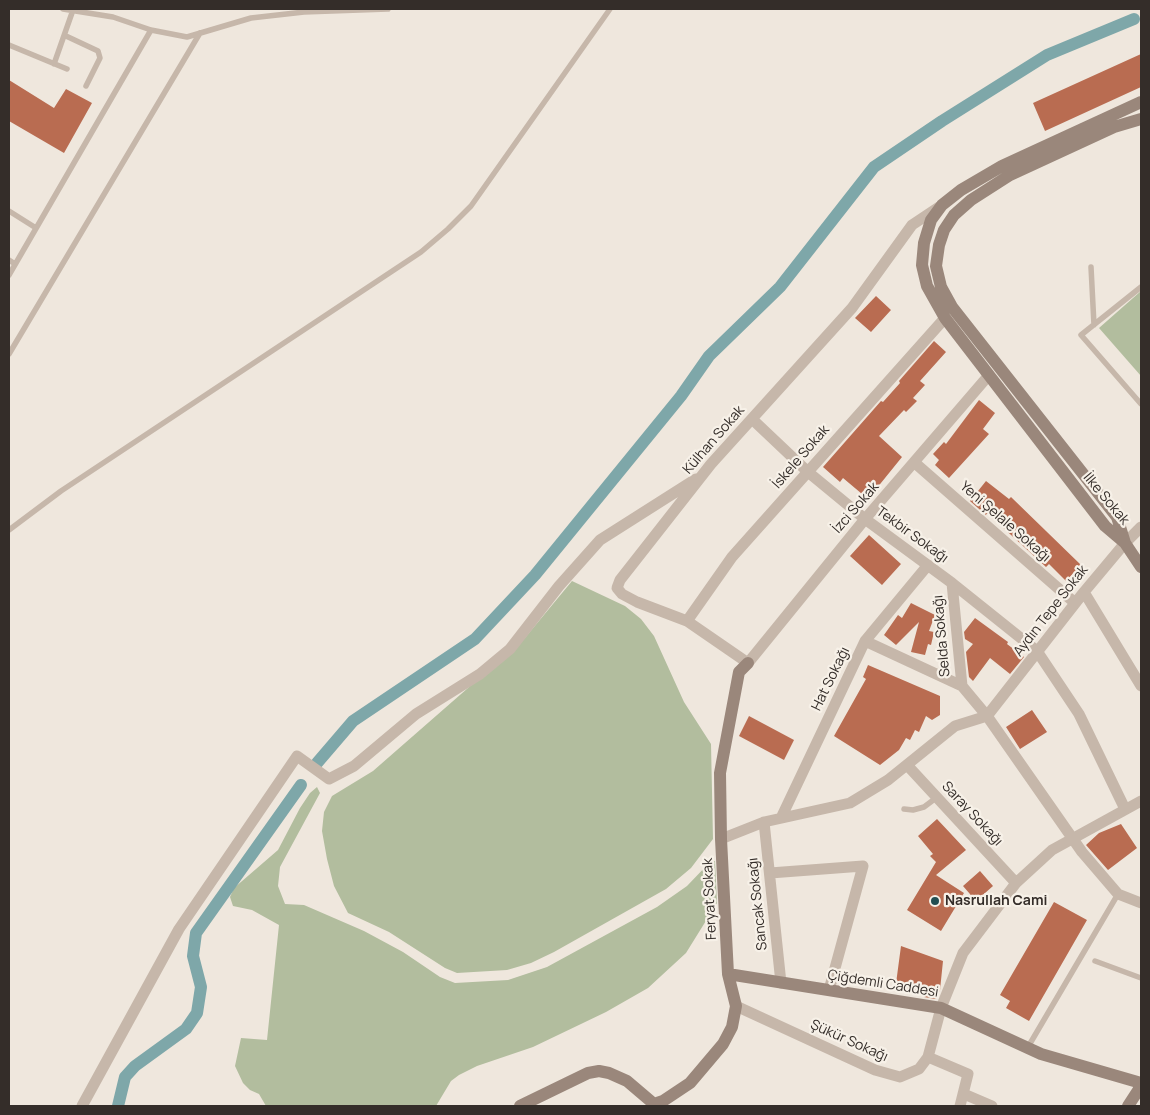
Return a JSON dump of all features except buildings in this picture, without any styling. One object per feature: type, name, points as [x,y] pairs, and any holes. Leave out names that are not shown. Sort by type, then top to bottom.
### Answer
[{"type":"street","name":"İlke Sokak","points":[[1124,543],[1106,526],[944,318],[927,286],[922,266],[924,243],[930,220],[942,205],[961,190],[1002,166],[1141,102]]},
{"type":"street","name":"İlke Sokak","points":[[1124,543],[1117,517],[952,307],[941,287],[936,266],[939,245],[944,230],[954,215],[971,200],[1010,175],[1114,127],[1141,119]]},
{"type":"street","name":"Külhan Sokak","points":[[748,663],[687,621],[636,602],[622,594],[617,588],[620,580],[703,475],[852,308],[912,225],[942,205]]},
{"type":"street","name":"İskele Sokak","points":[[687,621],[732,557],[944,318]]},
{"type":"street","points":[[989,375],[1000,366]]},
{"type":"street","name":"İzci Sokak","points":[[748,663],[865,519],[989,375]]},
{"type":"street","name":"Tekbir Sokağı","points":[[752,419],[808,472],[865,519],[952,583],[1037,651],[1079,714],[1126,809]]},
{"type":"street","name":"Yeni Şelale Sokağı","points":[[915,463],[1075,603]]},
{"type":"street","points":[[82,1106],[178,929],[297,756],[328,780],[354,766],[416,714],[480,674],[510,649],[559,586],[600,540],[640,512],[703,475]]},
{"type":"street","name":"Aydın Tepe Sokak","points":[[987,716],[1075,603],[1124,543],[1141,527]]},
{"type":"street","points":[[1124,543],[1141,567]]},
{"type":"street","name":"Hat Sokağı","points":[[781,818],[865,641],[928,565]]},
{"type":"street","name":"Selda Sokağı","points":[[952,583],[962,686]]},
{"type":"street","points":[[1084,592],[1141,686]]},
{"type":"street","points":[[865,641],[962,686],[987,716],[1075,839],[1082,852],[1118,894],[1141,903]]},
{"type":"street","name":"Feryat Sokak","points":[[656,1105],[679,1091],[709,1062],[732,1027],[736,1006],[728,974],[721,839],[720,774],[739,672],[748,663]]},
{"type":"street","points":[[721,839],[764,822],[850,803],[888,780],[955,726],[987,716]]},
{"type":"street","name":"Saray Sokağı","points":[[907,765],[1016,883]]},
{"type":"street","points":[[960,1106],[968,1074],[928,1057],[941,1008],[963,953],[1016,883],[1052,850],[1141,801]]},
{"type":"street","name":"Sancak Sokağı","points":[[764,822],[781,983]]},
{"type":"street","points":[[770,873],[862,866],[829,990]]},
{"type":"street","name":"Çiğdemli Caddesi","points":[[728,974],[941,1008],[1041,1054],[1141,1085]]},
{"type":"street","name":"Şükür Sokağı","points":[[736,1006],[875,1070],[900,1077],[919,1069],[928,1057]]},
{"type":"street","points":[[520,1106],[537,1103],[588,1073],[599,1071],[627,1081],[656,1105]]},
{"type":"street","points":[[1128,1106],[1141,1085]]},
{"type":"street","points":[[964,1094],[992,1106]]},
{"type":"lane","points":[[63,9],[112,17],[151,30],[187,36],[251,18],[304,12],[388,9]]},
{"type":"lane","points":[[9,530],[60,491],[421,252],[448,229],[471,206],[610,9]]},
{"type":"lane","points":[[54,64],[66,36],[73,10]]},
{"type":"lane","points":[[9,275],[151,30]]},
{"type":"lane","points":[[9,354],[200,33]]},
{"type":"lane","points":[[66,36],[98,51],[100,58],[86,86]]},
{"type":"lane","points":[[9,45],[67,69]]},
{"type":"lane","points":[[9,211],[36,228]]},
{"type":"lane","points":[[9,260],[16,264]]},
{"type":"lane","points":[[1091,267],[1094,325]]},
{"type":"lane","points":[[1141,287],[1081,335],[1141,404]]},
{"type":"lane","points":[[904,809],[913,810],[924,807],[936,798]]},
{"type":"lane","points":[[1028,1047],[1118,894]]},
{"type":"lane","points":[[1096,961],[1141,978]]},
{"type":"green space","points":[[1141,291],[1141,376],[1099,328]]},
{"type":"green space","points":[[572,581],[625,606],[641,619],[654,636],[684,702],[711,744],[713,839],[691,868],[666,889],[554,952],[531,963],[507,970],[457,973],[445,968],[389,932],[348,913],[334,886],[327,859],[322,831],[324,812],[332,796],[373,771],[524,639]]},
{"type":"green space","points":[[317,787],[320,793],[280,867],[278,886],[285,904],[304,905],[364,931],[403,952],[440,977],[455,983],[508,980],[547,967],[657,907],[687,886],[709,863],[715,861],[717,903],[686,953],[648,988],[606,1012],[533,1047],[477,1066],[459,1075],[451,1081],[436,1106],[266,1106],[259,1094],[250,1090],[243,1083],[235,1066],[241,1038],[267,1040],[279,925],[252,910],[233,906],[230,897],[234,888],[278,850],[300,808],[310,793]]},
{"type":"waterway","points":[[317,763],[353,721],[475,639],[535,575],[681,396],[709,356],[780,287],[874,167],[942,121],[1047,55],[1134,19]]},
{"type":"waterway","points":[[118,1106],[125,1077],[135,1066],[186,1029],[197,1013],[201,987],[193,956],[196,933],[301,785]]},
{"type":"place","name":"Nasrullah Cami","points":[[935,901]]}]
